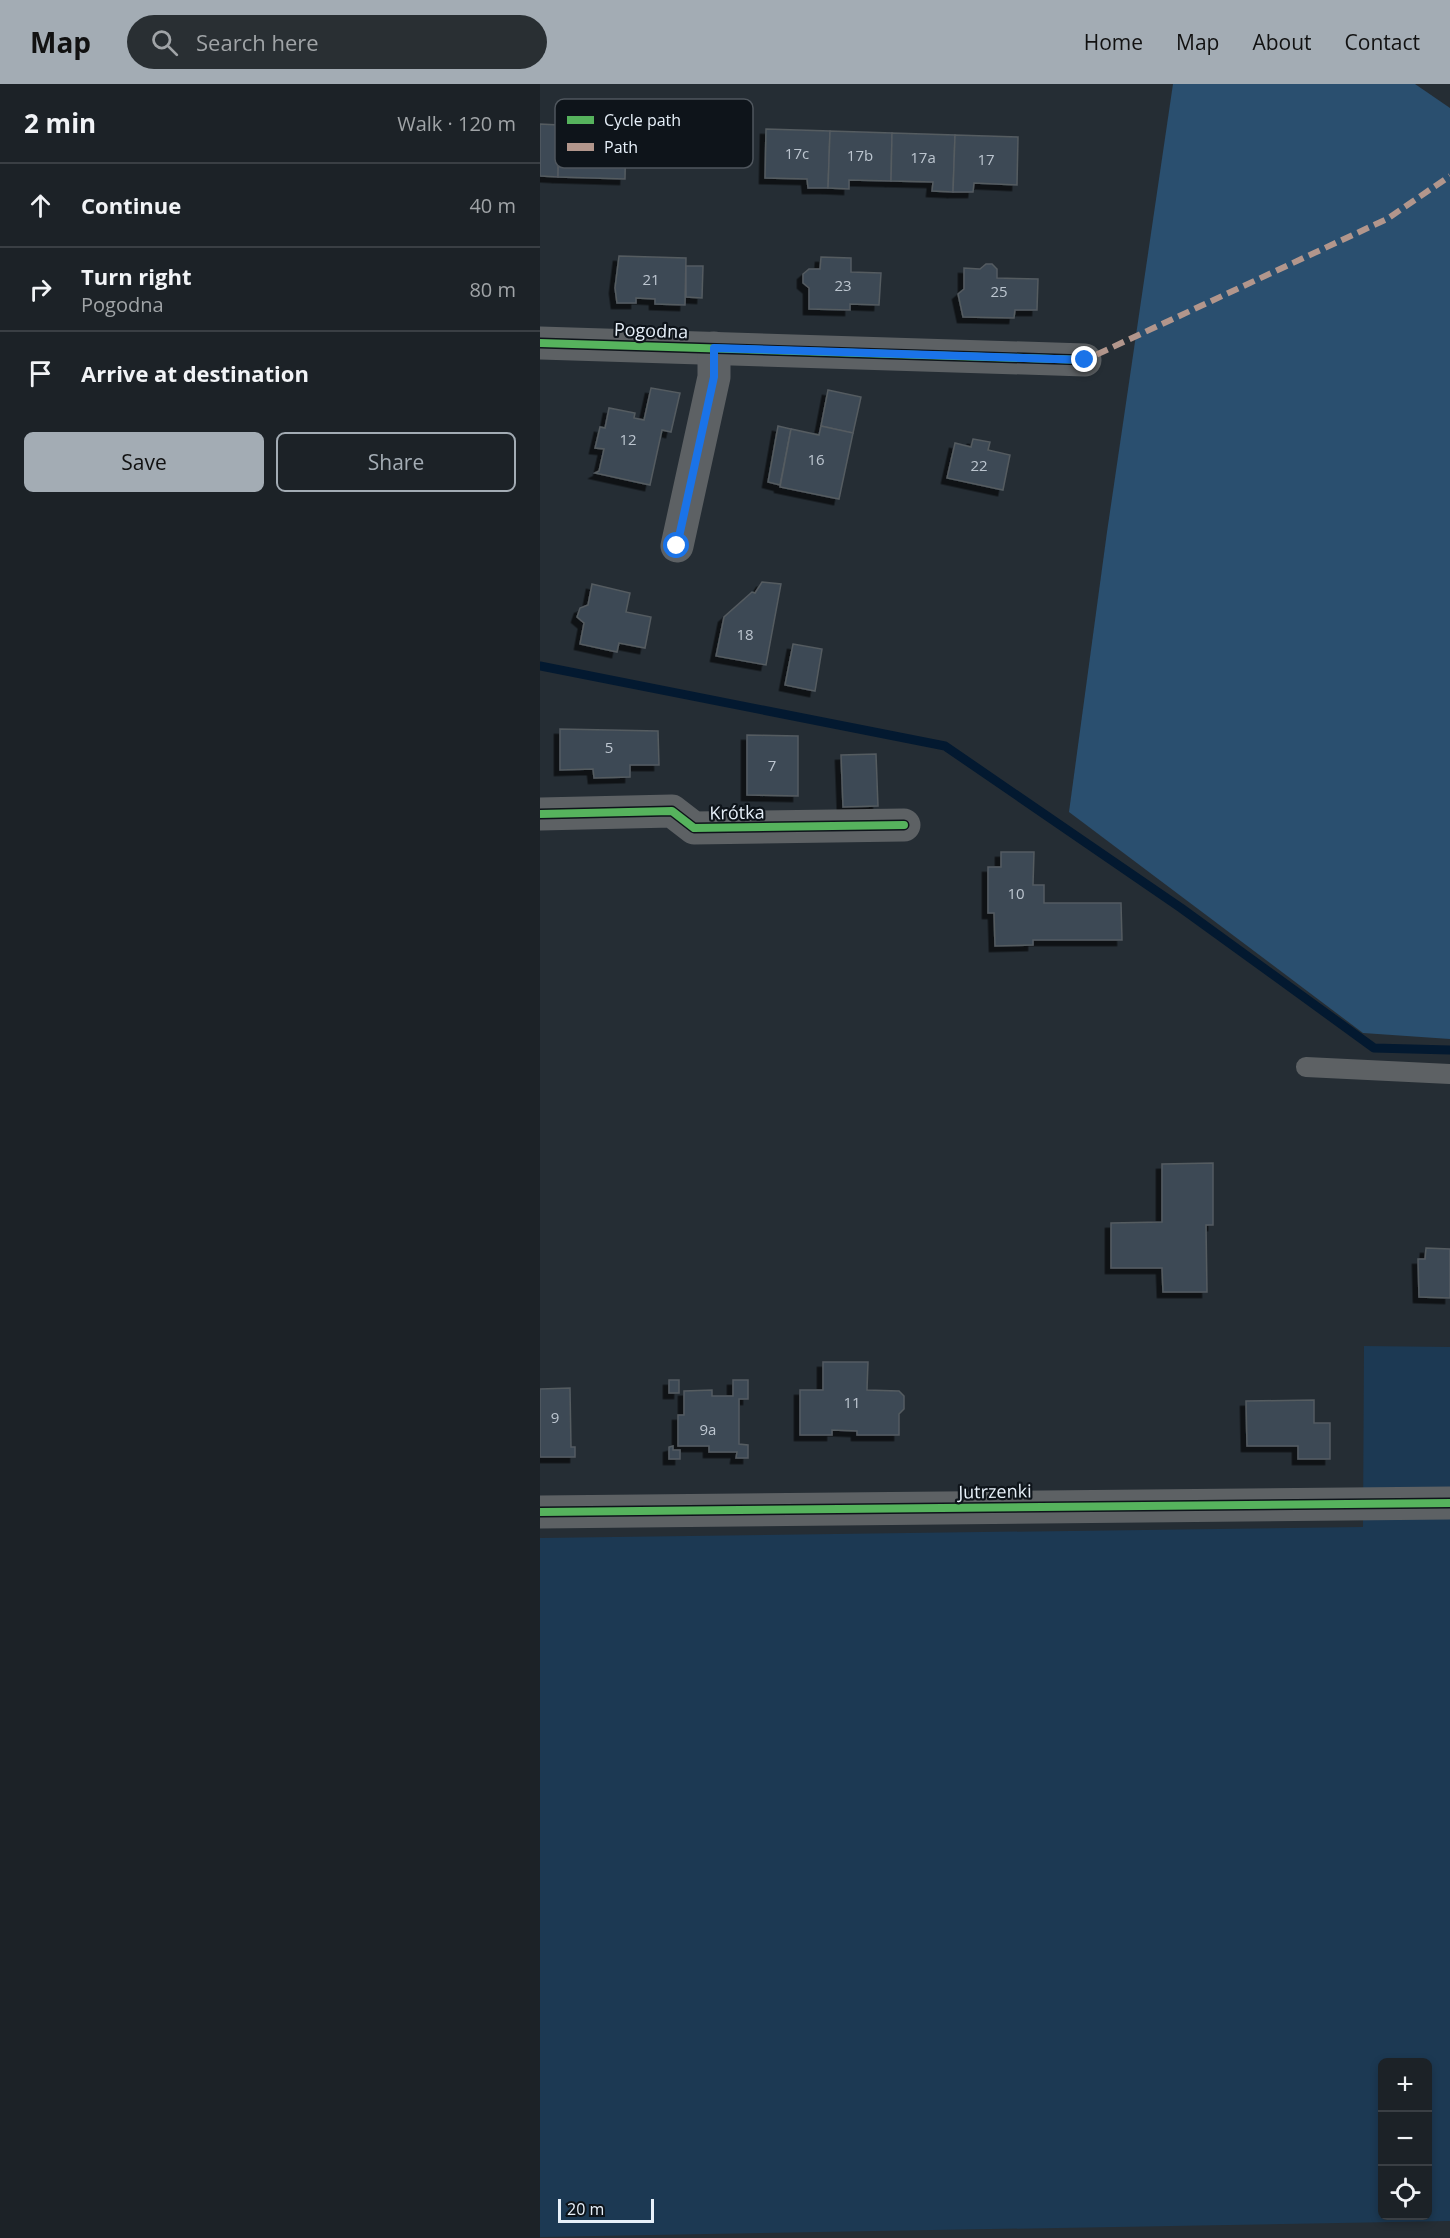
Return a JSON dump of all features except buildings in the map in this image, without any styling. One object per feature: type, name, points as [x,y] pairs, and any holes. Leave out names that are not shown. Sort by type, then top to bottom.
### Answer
[{"type":"street","name":"Pogodna","points":[[540,343],[1085,360]]},
{"type":"street","points":[[677,546],[714,377],[714,348]]},
{"type":"street","name":"Krótka","points":[[540,814],[672,811],[694,828],[904,825]]},
{"type":"street","name":"Jutrzenki","points":[[540,1512],[1450,1503]]},
{"type":"lane","points":[[1306,1067],[1450,1074]]},
{"type":"shaded area","points":[[1173,84],[1415,84],[1450,108],[1450,1039],[1363,1033],[1069,812],[1107,532]]},
{"type":"shaded area","points":[[1364,1346],[1450,1347],[1450,2221],[540,2237],[540,1538],[1363,1527]]},
{"type":"waterway","points":[[540,666],[945,746],[1181,908],[1374,1048],[1450,1050]]},
{"type":"marked path","points":[[1080,360],[1085,360],[1387,219],[1450,176]]},
{"type":"marked path","points":[[677,546],[714,377],[714,348]]},
{"type":"cycle path","points":[[540,343],[1085,360]]},
{"type":"cycle path","points":[[540,814],[672,811],[694,828],[904,825]]},
{"type":"cycle path","points":[[540,1512],[1450,1503]]},
{"type":"route","points":[[677,546],[714,377],[714,348],[1085,360]]}]
